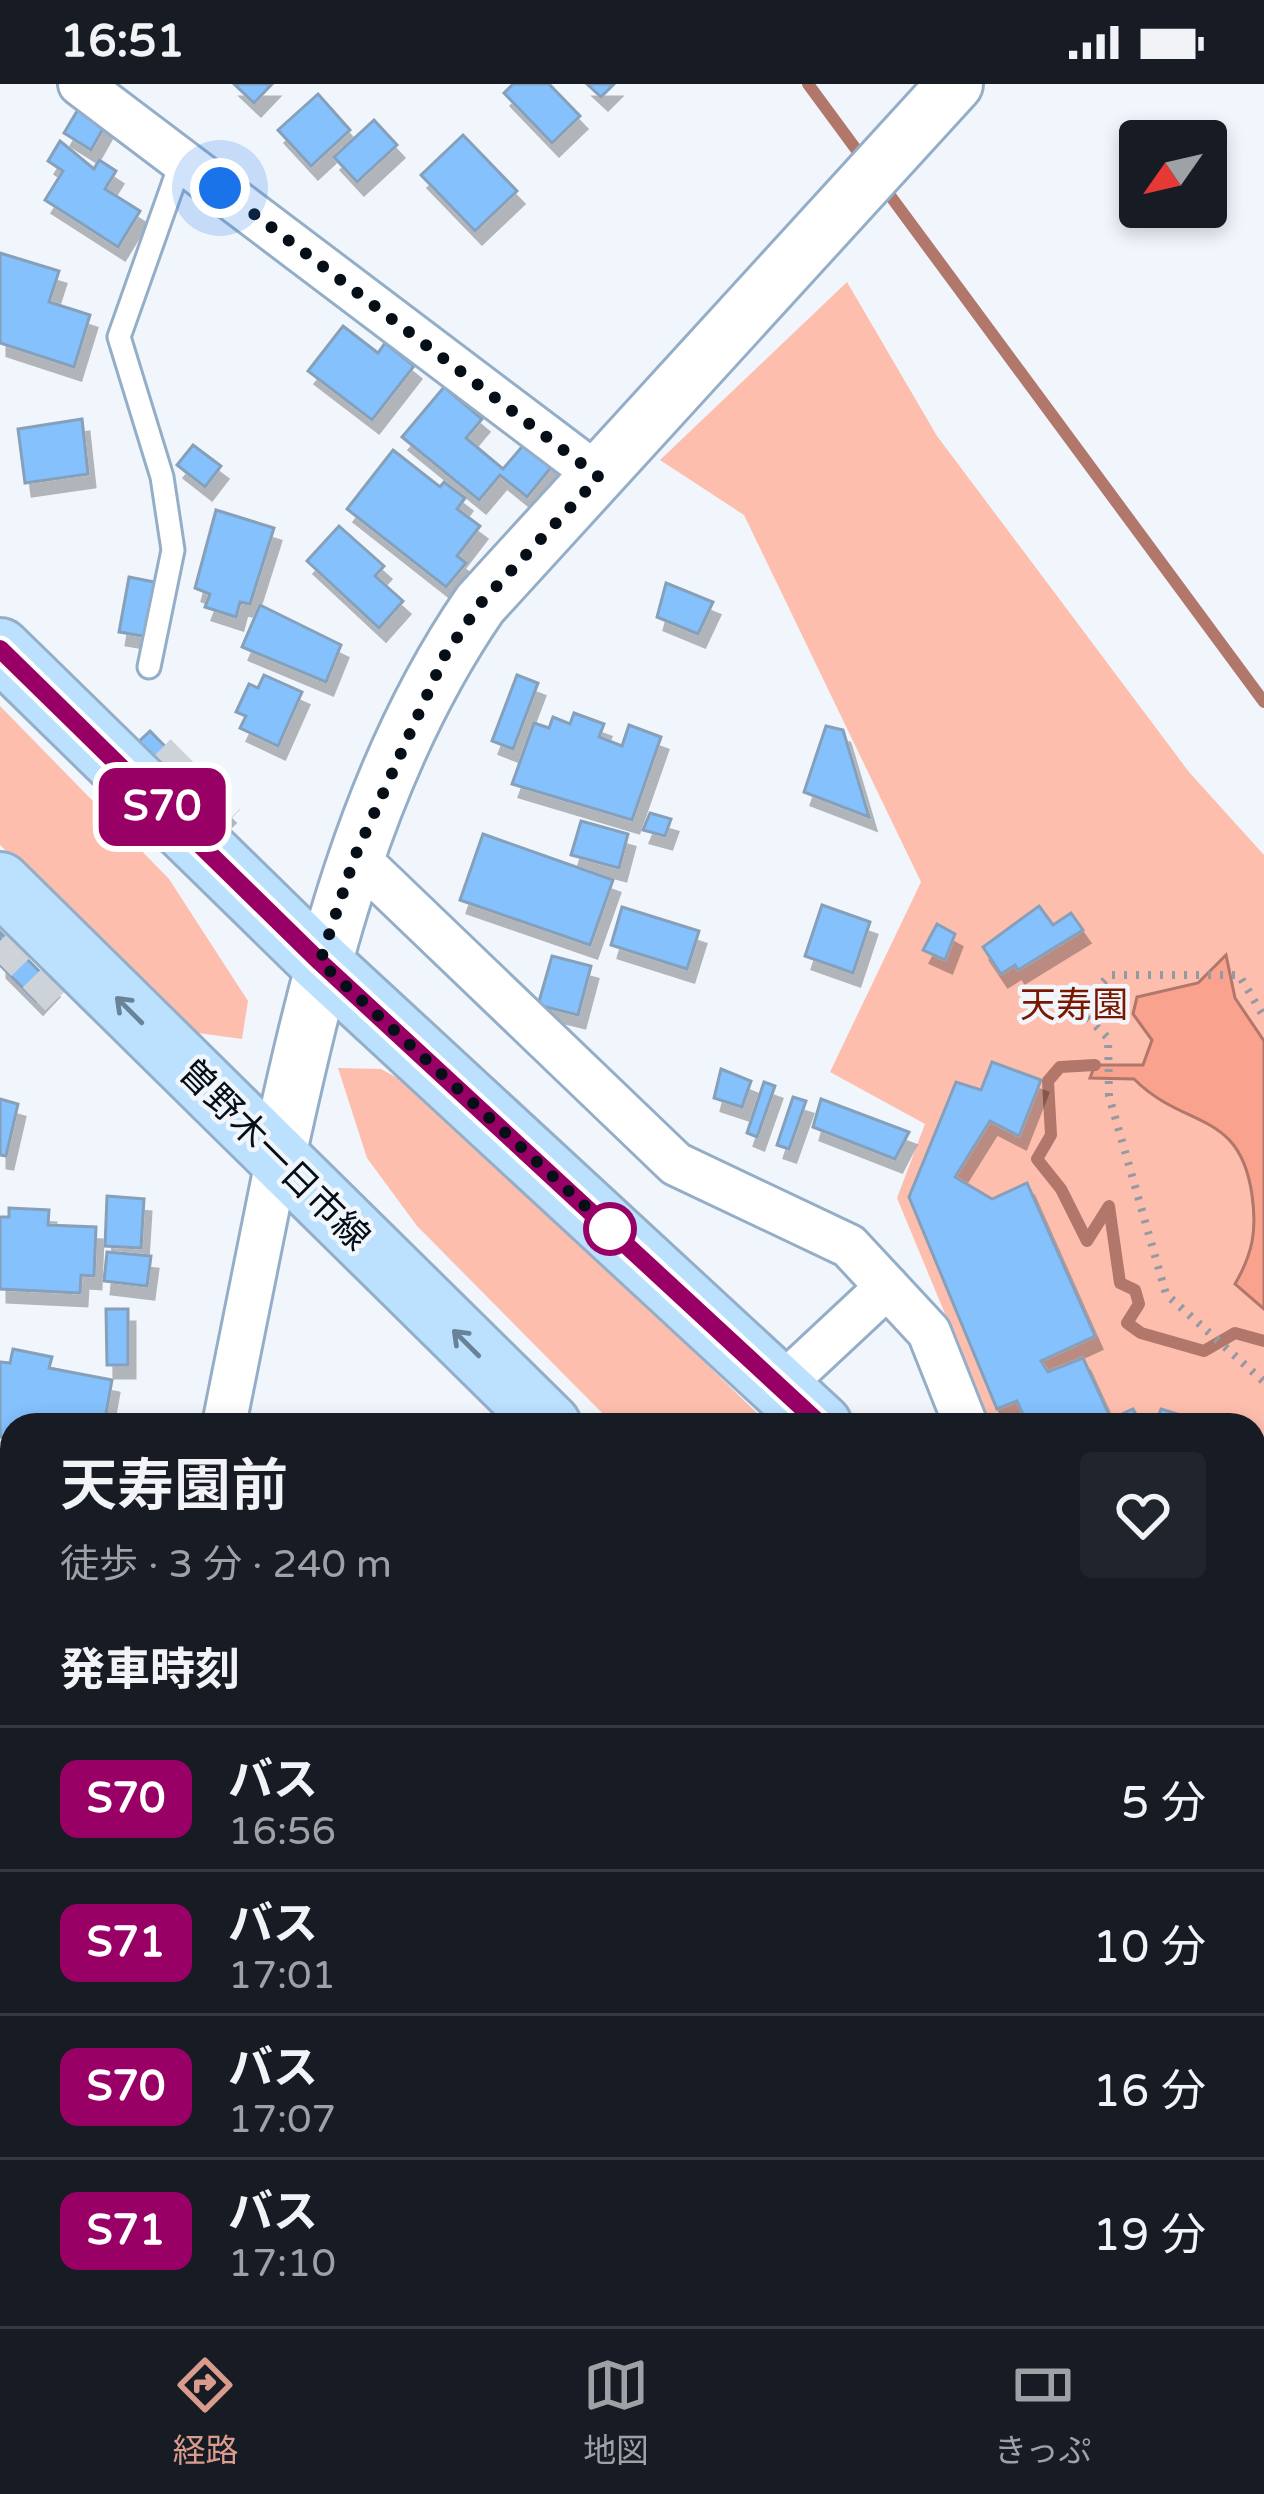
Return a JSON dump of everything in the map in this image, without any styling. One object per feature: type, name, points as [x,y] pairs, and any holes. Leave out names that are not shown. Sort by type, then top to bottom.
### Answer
[{"type":"main road","points":[[0,649],[320,962],[800,1406]]},
{"type":"main road","name":"曽野木一日市線","points":[[0,883],[538,1413]]},
{"type":"street","points":[[80,84],[599,477]]},
{"type":"street","points":[[226,1413],[320,962],[355,856],[445,655],[480,604],[955,84]]},
{"type":"street","points":[[355,856],[676,1164],[849,1246],[929,1332],[961,1413]]},
{"type":"street","points":[[800,1406],[887,1288]]},
{"type":"lane","points":[[149,667],[173,550],[162,477],[119,337],[182,160]]},
{"type":"path","points":[[1078,1008],[1110,975],[1239,976],[1264,1017]]},
{"type":"path","points":[[1032,1001],[1078,1008],[1108,1038],[1109,1096],[1166,1294],[1264,1382]]},
{"type":"green space","name":"天寿園","points":[[847,282],[937,436],[1189,772],[1264,855],[1264,1413],[986,1413],[897,1198],[925,1124],[830,1072],[921,882],[744,515],[660,460]]},
{"type":"green space","points":[[0,706],[169,879],[248,1001],[242,1039],[198,1033],[0,845]]},
{"type":"green space","points":[[338,1068],[381,1069],[434,1098],[757,1413],[602,1413],[417,1226],[367,1158]]},
{"type":"shaded area","points":[[1226,955],[1235,998],[1264,1041],[1264,1309],[1235,1284],[1250,1251],[1254,1219],[1246,1167],[1236,1148],[1223,1134],[1172,1107],[1134,1079],[1090,1078],[1095,1065],[1143,1065],[1152,1040],[1133,1014],[1137,997],[1198,983]]},
{"type":"building","points":[[234,84],[272,84],[254,103]]},
{"type":"building","points":[[513,84],[549,84],[580,116],[552,143],[504,93]]},
{"type":"building","points":[[587,84],[614,84],[601,97]]},
{"type":"building","points":[[318,94],[350,130],[311,166],[278,130]]},
{"type":"building","points":[[83,101],[109,118],[91,150],[64,133]]},
{"type":"building","points":[[374,120],[397,145],[357,182],[334,157]]},
{"type":"building","points":[[463,135],[517,191],[475,231],[421,175]]},
{"type":"building","points":[[60,141],[94,169],[99,160],[116,171],[105,189],[140,211],[118,247],[45,200],[63,171],[48,161]]},
{"type":"building","points":[[0,253],[59,271],[49,302],[90,315],[74,367],[0,343]]},
{"type":"building","points":[[343,326],[378,353],[385,343],[414,366],[372,420],[308,371]]},
{"type":"building","points":[[444,387],[482,419],[466,438],[503,469],[526,442],[553,465],[527,497],[500,475],[479,500],[402,437]]},
{"type":"building","points":[[82,419],[88,474],[25,483],[18,429]]},
{"type":"building","points":[[193,445],[221,466],[205,487],[177,465]]},
{"type":"building","points":[[393,450],[440,487],[444,482],[465,498],[457,509],[480,526],[457,556],[466,563],[446,587],[347,509]]},
{"type":"building","points":[[216,510],[274,528],[250,604],[240,602],[236,617],[205,607],[210,594],[195,588]]},
{"type":"building","points":[[339,526],[384,566],[375,576],[403,601],[379,628],[307,561]]},
{"type":"building","points":[[129,577],[159,583],[149,637],[119,632]]},
{"type":"building","points":[[666,583],[713,602],[698,634],[657,617]]},
{"type":"building","points":[[260,605],[341,645],[326,682],[242,647]]},
{"type":"building","points":[[264,675],[302,692],[278,746],[240,728],[246,716],[236,712],[249,684],[258,688]]},
{"type":"building","points":[[517,675],[538,683],[513,749],[492,741]]},
{"type":"building","points":[[574,713],[604,724],[599,737],[622,746],[629,725],[661,737],[632,820],[512,784],[534,723],[549,728],[553,717],[570,724]]},
{"type":"building","points":[[826,726],[843,730],[869,817],[804,792]]},
{"type":"building","points":[[150,731],[228,810],[214,824],[135,745]]},
{"type":"building","points":[[650,813],[671,819],[665,836],[643,830]]},
{"type":"building","points":[[581,821],[628,834],[619,868],[571,855]]},
{"type":"building","points":[[483,834],[613,880],[590,945],[460,900]]},
{"type":"building","points":[[822,905],[870,922],[853,973],[805,956]]},
{"type":"building","points":[[1039,906],[1053,925],[1071,913],[1083,930],[1018,970],[1015,965],[1001,974],[983,947]]},
{"type":"building","points":[[622,907],[699,931],[687,969],[611,945]]},
{"type":"building","points":[[937,924],[955,934],[945,960],[923,950]]},
{"type":"building","points":[[0,932],[52,984],[36,1001],[0,965]]},
{"type":"building","points":[[552,956],[591,966],[578,1015],[538,1005]]},
{"type":"building","points":[[992,1062],[1041,1080],[1019,1136],[990,1121],[955,1177],[992,1199],[1027,1183],[1095,1336],[1041,1361],[1048,1372],[1083,1358],[1108,1413],[1022,1413],[1017,1401],[997,1409],[909,1197],[956,1082],[981,1090]]},
{"type":"building","points":[[721,1069],[751,1081],[742,1107],[714,1098]]},
{"type":"building","points":[[764,1082],[775,1086],[757,1137],[747,1133]]},
{"type":"building","points":[[793,1097],[806,1101],[789,1149],[777,1145]]},
{"type":"building","points":[[0,1099],[18,1104],[6,1156],[0,1155]]},
{"type":"building","points":[[821,1099],[909,1132],[895,1159],[813,1127]]},
{"type":"building","points":[[107,1196],[144,1199],[141,1248],[105,1246]]},
{"type":"building","points":[[9,1208],[49,1210],[48,1225],[96,1227],[94,1276],[81,1275],[80,1293],[0,1289],[0,1217],[9,1217]]},
{"type":"building","points":[[107,1252],[151,1256],[147,1286],[104,1281]]},
{"type":"building","points":[[106,1309],[128,1309],[128,1365],[107,1365]]},
{"type":"building","points":[[13,1349],[52,1357],[49,1368],[112,1380],[106,1413],[0,1413],[0,1362],[10,1363]]},
{"type":"waterway","points":[[808,84],[864,160]]},
{"type":"waterway","points":[[883,186],[1264,702]]},
{"type":"waterway","points":[[1095,1065],[1060,1067],[1048,1081],[1051,1135],[1037,1159],[1061,1189],[1087,1241],[1109,1206],[1120,1283],[1135,1290],[1139,1304],[1127,1323],[1141,1333],[1204,1351],[1235,1333],[1264,1341]]},
{"type":"tunnel","points":[[159,751],[229,821]]},
{"type":"tunnel","points":[[0,941],[57,999]]},
{"type":"bus line","name":"S70","points":[[0,649],[320,962],[808,1413]]},
{"type":"route","points":[[220,188],[599,477],[480,604],[445,655],[355,856],[320,962],[610,1229]]}]
